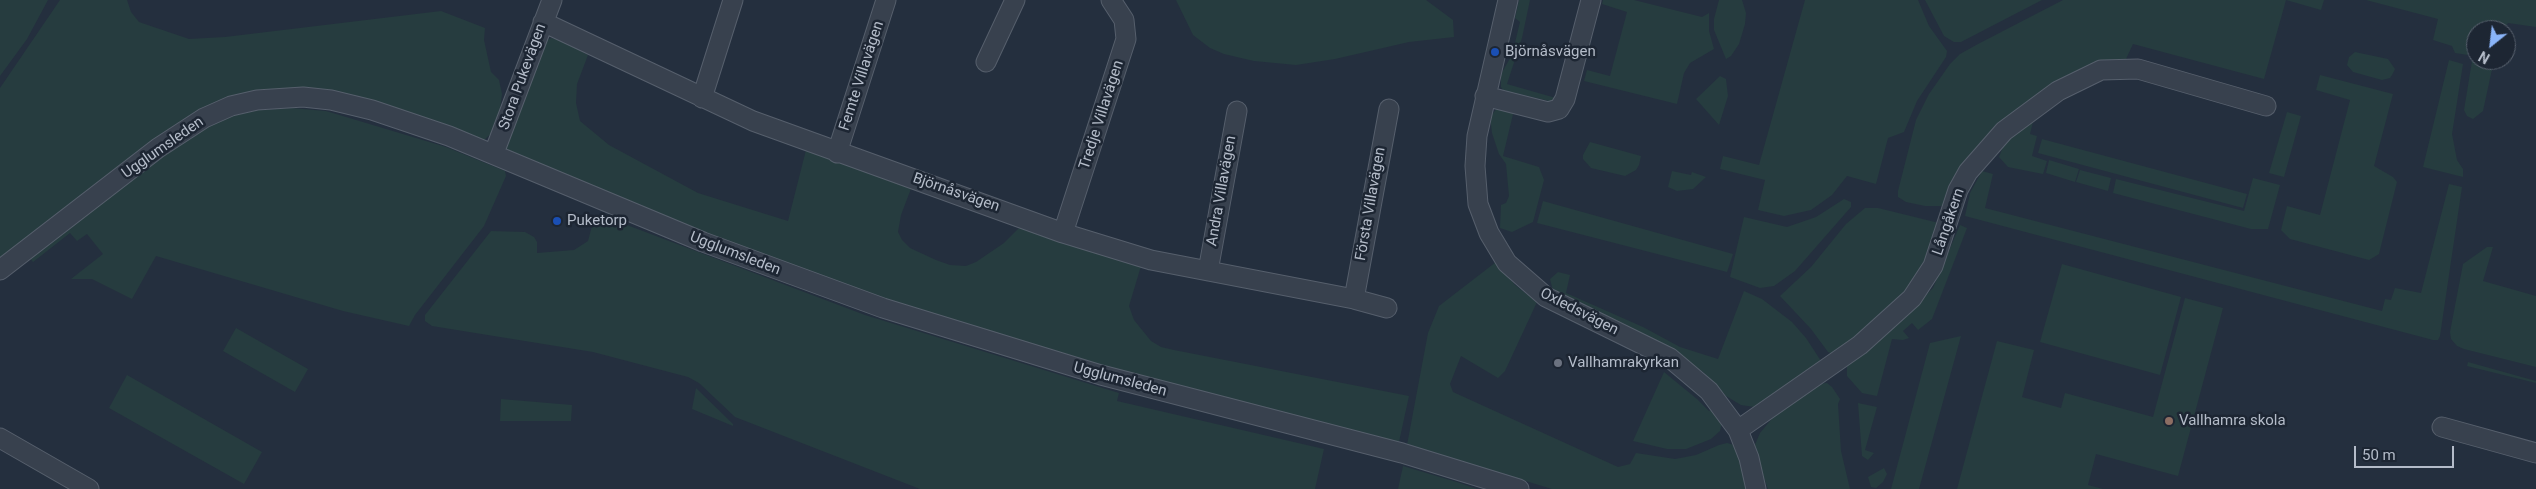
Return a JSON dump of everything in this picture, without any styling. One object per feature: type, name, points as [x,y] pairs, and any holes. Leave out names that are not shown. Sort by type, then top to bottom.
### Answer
[{"type":"street","name":"Stora Pukevägen","points":[[494,153],[552,0]]},
{"type":"street","points":[[702,98],[733,0]]},
{"type":"street","name":"Femte Villavägen","points":[[837,153],[886,0]]},
{"type":"street","points":[[986,62],[1015,0]]},
{"type":"street","name":"Tredje Villavägen","points":[[1063,232],[1126,39],[1124,20],[1111,0]]},
{"type":"street","name":"Oxledsvägen","points":[[1508,0],[1477,136],[1478,204],[1488,233],[1507,263],[1534,288],[1559,306],[1670,358],[1709,391],[1738,430],[1749,458],[1756,489]]},
{"type":"street","points":[[1485,96],[1548,112],[1558,109],[1565,99],[1591,0]]},
{"type":"street","name":"Björnåsvägen","points":[[543,22],[752,121],[837,153],[952,191],[1063,232],[1151,260],[1354,299],[1387,308]]},
{"type":"street","name":"Långåkern","points":[[1738,430],[1860,345],[1912,298],[1933,266],[1958,190],[1972,166],[2004,131],[2058,91],[2101,70],[2138,69],[2266,106]]},
{"type":"street","name":"Ugglumsleden","points":[[0,270],[180,132],[231,106],[275,98],[303,97],[331,100],[372,110],[494,153],[608,204],[703,242],[883,308],[1101,375],[1402,453],[1519,489]]},
{"type":"street","name":"Första Villavägen","points":[[1354,299],[1389,109]]},
{"type":"street","name":"Andra Villavägen","points":[[1208,272],[1237,111]]},
{"type":"street","points":[[2442,427],[2536,453]]},
{"type":"street","points":[[0,438],[78,486]]},
{"type":"green space","points":[[0,0],[48,0],[27,39],[0,76]]},
{"type":"green space","points":[[60,0],[127,0],[131,12],[139,22],[189,39],[225,37],[441,11],[485,28],[484,40],[491,72],[499,80],[502,94],[499,117],[492,133],[484,140],[262,92],[0,260],[0,88]]},
{"type":"green space","points":[[1176,0],[1426,0],[1453,20],[1454,37],[1409,42],[1335,59],[1296,65],[1254,61],[1224,54],[1210,48],[1193,35]]},
{"type":"green space","points":[[1519,0],[1530,0],[1522,38],[1507,84],[1556,98],[1553,102],[1503,90],[1501,87],[1501,74],[1512,55],[1520,22],[1515,18]]},
{"type":"green space","points":[[1603,0],[1634,0],[1702,17],[1709,13],[1709,31],[1714,49],[1690,63],[1684,73],[1677,104],[1584,81],[1587,70],[1610,76],[1627,12],[1602,4]]},
{"type":"green space","points":[[1719,0],[1742,0],[1746,13],[1739,44],[1731,56],[1726,59],[1714,30],[1714,19]]},
{"type":"green space","points":[[1805,0],[1918,0],[1929,26],[1947,51],[1946,57],[1917,101],[1904,132],[1888,138],[1876,184],[1847,176],[1832,195],[1811,210],[1784,216],[1758,210],[1765,180],[1720,169],[1723,156],[1759,165]]},
{"type":"green space","points":[[1925,0],[2042,0],[1961,42],[1954,42],[1944,36]]},
{"type":"green space","points":[[2063,0],[2286,0],[2264,79],[2133,44],[2126,59],[2094,64],[2075,72],[1997,127],[1979,144],[1958,171],[1943,206],[1925,206],[1906,202],[1898,197],[1916,120],[1929,94],[1950,64],[1960,54]]},
{"type":"green space","points":[[2286,0],[2324,0],[2321,10]]},
{"type":"green space","points":[[2366,0],[2536,0],[2536,27],[2516,24],[2516,20],[2466,20],[2466,55],[2455,53],[2452,46],[2433,40],[2438,19]]},
{"type":"green space","points":[[551,38],[560,40],[588,55],[577,84],[576,103],[580,121],[609,145],[698,193],[788,221],[806,150],[912,186],[901,215],[898,232],[902,240],[910,248],[950,265],[966,266],[976,262],[1004,243],[1022,225],[1141,266],[1129,306],[1134,320],[1151,341],[1161,347],[1174,350],[1409,396],[1399,442],[1213,401],[845,291],[508,151],[506,145],[543,43]]},
{"type":"green space","points":[[2355,52],[2388,59],[2395,69],[2390,78],[2382,80],[2353,72],[2347,65],[2349,57]]},
{"type":"green space","points":[[2449,60],[2463,64],[2452,134],[2457,160],[2463,169],[2463,177],[2423,167]]},
{"type":"green space","points":[[2471,70],[2492,70],[2483,111],[2473,119],[2467,116],[2464,110]]},
{"type":"green space","points":[[2320,75],[2393,94],[2374,166],[2393,177],[2397,182],[2379,254],[2369,260],[2290,239],[2281,230],[2287,206],[2320,215],[2350,100],[2316,90]]},
{"type":"green space","points":[[1720,76],[1726,79],[1728,96],[1719,125],[1696,99]]},
{"type":"green space","points":[[1498,107],[1514,110],[1503,156],[1539,167],[1544,180],[1533,222],[1512,232],[1500,228],[1501,205],[1506,203],[1509,196],[1506,164],[1499,154],[1492,133],[1490,117]]},
{"type":"green space","points":[[292,108],[326,111],[446,147],[505,171],[506,176],[484,226],[415,315],[409,326],[343,311],[156,256],[132,299],[92,279],[71,279],[103,254],[87,234],[77,241],[70,233],[33,262],[29,257],[157,158],[197,131],[226,117],[258,110]]},
{"type":"green space","points":[[2287,112],[2301,116],[2284,177],[2269,173]]},
{"type":"green space","points":[[2030,122],[2033,122],[2030,134],[2037,136],[2032,156],[2047,161],[2043,174],[2008,167],[1999,157],[2005,142]]},
{"type":"green space","points":[[2042,139],[2247,194],[2243,208],[2038,153]]},
{"type":"green space","points":[[1590,142],[1641,156],[1639,165],[1636,170],[1625,176],[1591,168],[1583,159],[1583,155]]},
{"type":"green space","points":[[2049,160],[2079,169],[2075,182],[2046,173]]},
{"type":"green space","points":[[2080,170],[2111,178],[2108,191],[2076,182]]},
{"type":"green space","points":[[1672,171],[1691,175],[1692,172],[1706,177],[1693,189],[1677,191],[1668,187]]},
{"type":"green space","points":[[1982,171],[1993,174],[1985,208],[2382,311],[2385,299],[2391,300],[2395,288],[2421,293],[2449,184],[2462,187],[2440,336],[2438,340],[2433,340],[1965,216],[1970,193]]},
{"type":"green space","points":[[2253,178],[2280,185],[2268,229],[2251,229],[2113,193],[2116,179],[2244,211]]},
{"type":"green space","points":[[1844,199],[1851,202],[1851,207],[1795,271],[1774,286],[1760,288],[1730,277],[1744,217],[1787,227],[1816,217]]},
{"type":"green space","points":[[1543,201],[1733,254],[1727,272],[1537,223]]},
{"type":"green space","points":[[1865,208],[1878,208],[1939,223],[1932,251],[1898,305],[1833,354],[1828,352],[1811,329],[1780,296],[1811,267],[1846,224]]},
{"type":"green space","points":[[611,219],[865,315],[1119,393],[1117,401],[1324,449],[1315,489],[920,489],[735,417],[699,383],[688,377],[593,352],[432,326],[425,321],[425,315],[491,231],[525,232],[534,237],[537,242],[537,253],[574,250],[588,241],[593,222]]},
{"type":"green space","points":[[1960,225],[1967,228],[1932,319],[1918,330],[1912,323],[1903,331],[1909,338],[1903,340],[1892,339],[1877,396],[1862,393],[1847,376],[1847,365],[1903,318],[1933,288]]},
{"type":"green space","points":[[2487,247],[2493,247],[2483,281],[2536,296],[2536,367],[2464,349],[2457,346],[2451,339],[2450,332],[2463,264]]},
{"type":"green space","points":[[1496,262],[1515,285],[1537,302],[1505,371],[1498,378],[1461,356],[1450,384],[1453,392],[1618,467],[1630,464],[1636,453],[1675,459],[1696,455],[1727,443],[1737,446],[1747,489],[1552,489],[1407,445],[1428,333],[1439,306]]},
{"type":"green space","points":[[2062,264],[2181,297],[2160,375],[2040,342]]},
{"type":"green space","points":[[1558,272],[1570,275],[1566,293],[1643,327],[1680,347],[1718,359],[1744,291],[1762,299],[1792,322],[1806,338],[1821,361],[1795,382],[1754,407],[1741,405],[1726,396],[1703,372],[1660,342],[1569,301],[1553,291],[1550,279]]},
{"type":"green space","points":[[2185,298],[2223,308],[2178,476],[2096,454],[2088,485],[2103,489],[1957,489],[1997,341],[2034,350],[2022,397],[2061,408],[2065,393],[2153,417]]},
{"type":"green space","points":[[236,328],[308,369],[295,392],[223,351]]},
{"type":"green space","points":[[1961,336],[1919,489],[1891,489],[1930,343]]},
{"type":"green space","points":[[2468,362],[2536,381],[2536,383],[2467,366]]},
{"type":"green space","points":[[1664,372],[1709,411],[1713,409],[1722,421],[1720,431],[1711,439],[1686,449],[1667,449],[1633,441]]},
{"type":"green space","points":[[127,375],[262,452],[244,484],[109,408]]},
{"type":"green space","points":[[1827,383],[1840,399],[1838,404],[1841,451],[1850,489],[1768,489],[1754,447],[1760,433],[1775,415],[1817,384]]},
{"type":"green space","points":[[696,388],[733,424],[733,426],[692,409]]},
{"type":"green space","points":[[501,399],[572,405],[571,421],[500,421]]},
{"type":"green space","points":[[1858,403],[1877,407],[1865,450],[1874,453],[1868,460],[1862,456]]},
{"type":"green space","points":[[1403,466],[1460,483],[1477,489],[1398,489]]},
{"type":"green space","points":[[1884,468],[1887,474],[1883,482],[1876,488],[1871,487],[1868,477]]},
{"type":"place","name":"Björnåsvägen","points":[[1495,52]]},
{"type":"place","name":"Puketorp","points":[[557,221]]},
{"type":"place","name":"Vallhamrakyrkan","points":[[1558,363]]},
{"type":"place","name":"Vallhamra skola","points":[[2169,421]]}]
